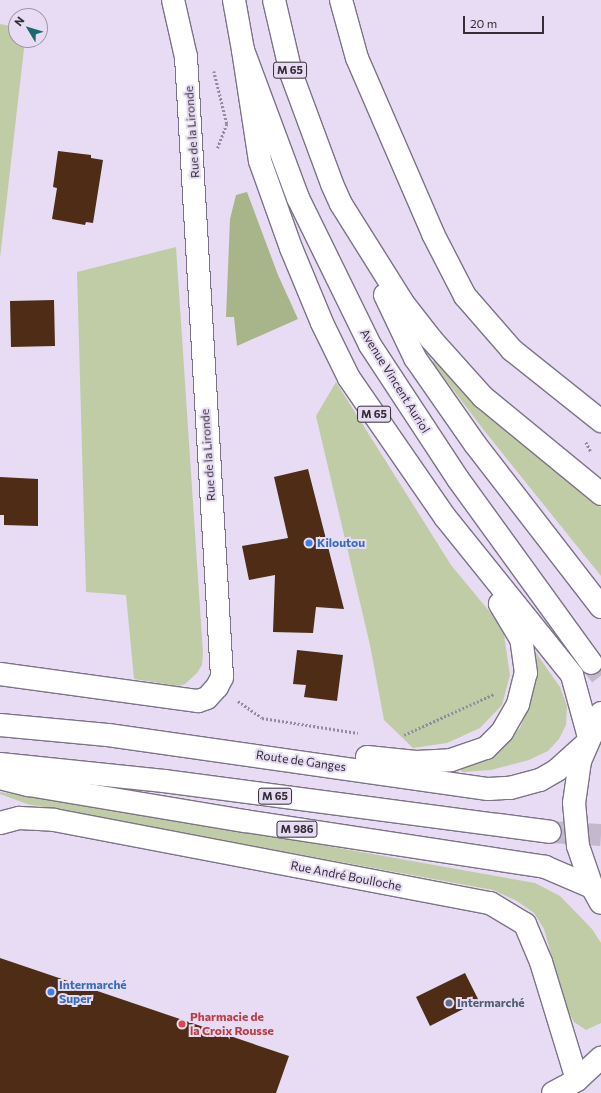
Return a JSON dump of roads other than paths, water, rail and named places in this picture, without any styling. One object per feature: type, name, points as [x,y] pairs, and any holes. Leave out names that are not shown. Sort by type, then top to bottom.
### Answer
[{"type":"main road","name":"Rue de la Lironde","points":[[0,674],[198,701],[207,698],[217,688],[222,677],[223,663],[206,413],[196,197],[186,57],[173,0]]},
{"type":"main road","name":"Avenue Vincent Auriol","points":[[234,0],[243,50],[298,198],[370,345],[458,479],[591,664]]},
{"type":"main road","name":"M 65","points":[[274,0],[291,73],[313,138],[341,204],[416,358],[475,444],[601,607]]},
{"type":"main road","points":[[341,0],[357,58],[433,234],[464,296],[512,350],[601,420]]},
{"type":"main road","name":"M 65","points":[[243,50],[260,161],[291,248],[322,323],[349,378],[445,517],[520,639],[525,662],[522,690],[511,720],[486,748],[451,760],[416,762],[283,749],[253,754]]},
{"type":"main road","name":"M 65","points":[[341,204],[403,303],[455,367],[483,397],[601,494]]},
{"type":"main road","name":"M 65","points":[[445,517],[572,675],[588,740]]},
{"type":"main road","points":[[596,895],[578,846],[574,824],[576,781],[588,740],[601,713]]},
{"type":"main road","name":"Route de Ganges","points":[[0,725],[108,735],[253,754],[488,789],[510,788],[527,785],[557,770],[588,740]]},
{"type":"main road","name":"M 65","points":[[0,764],[164,781],[550,832]]},
{"type":"main road","name":"M 986","points":[[0,778],[29,785],[245,821],[545,866],[596,895]]},
{"type":"main road","name":"Rue André Boulloche","points":[[0,823],[19,818],[54,820],[490,903],[525,924],[541,962],[577,1080]]},
{"type":"main road","points":[[553,1093],[577,1080],[601,1058]]},
{"type":"tunnel","points":[[591,663],[601,676]]},
{"type":"tunnel","points":[[550,832],[601,835]]},
{"type":"place","name":"Kiloutou","points":[[309,543]]},
{"type":"place","name":"Intermarché Super","points":[[51,992]]},
{"type":"place","name":"Intermarché","points":[[449,1003]]},
{"type":"place","name":"Pharmacie de la Croix Rousse","points":[[182,1024]]}]
